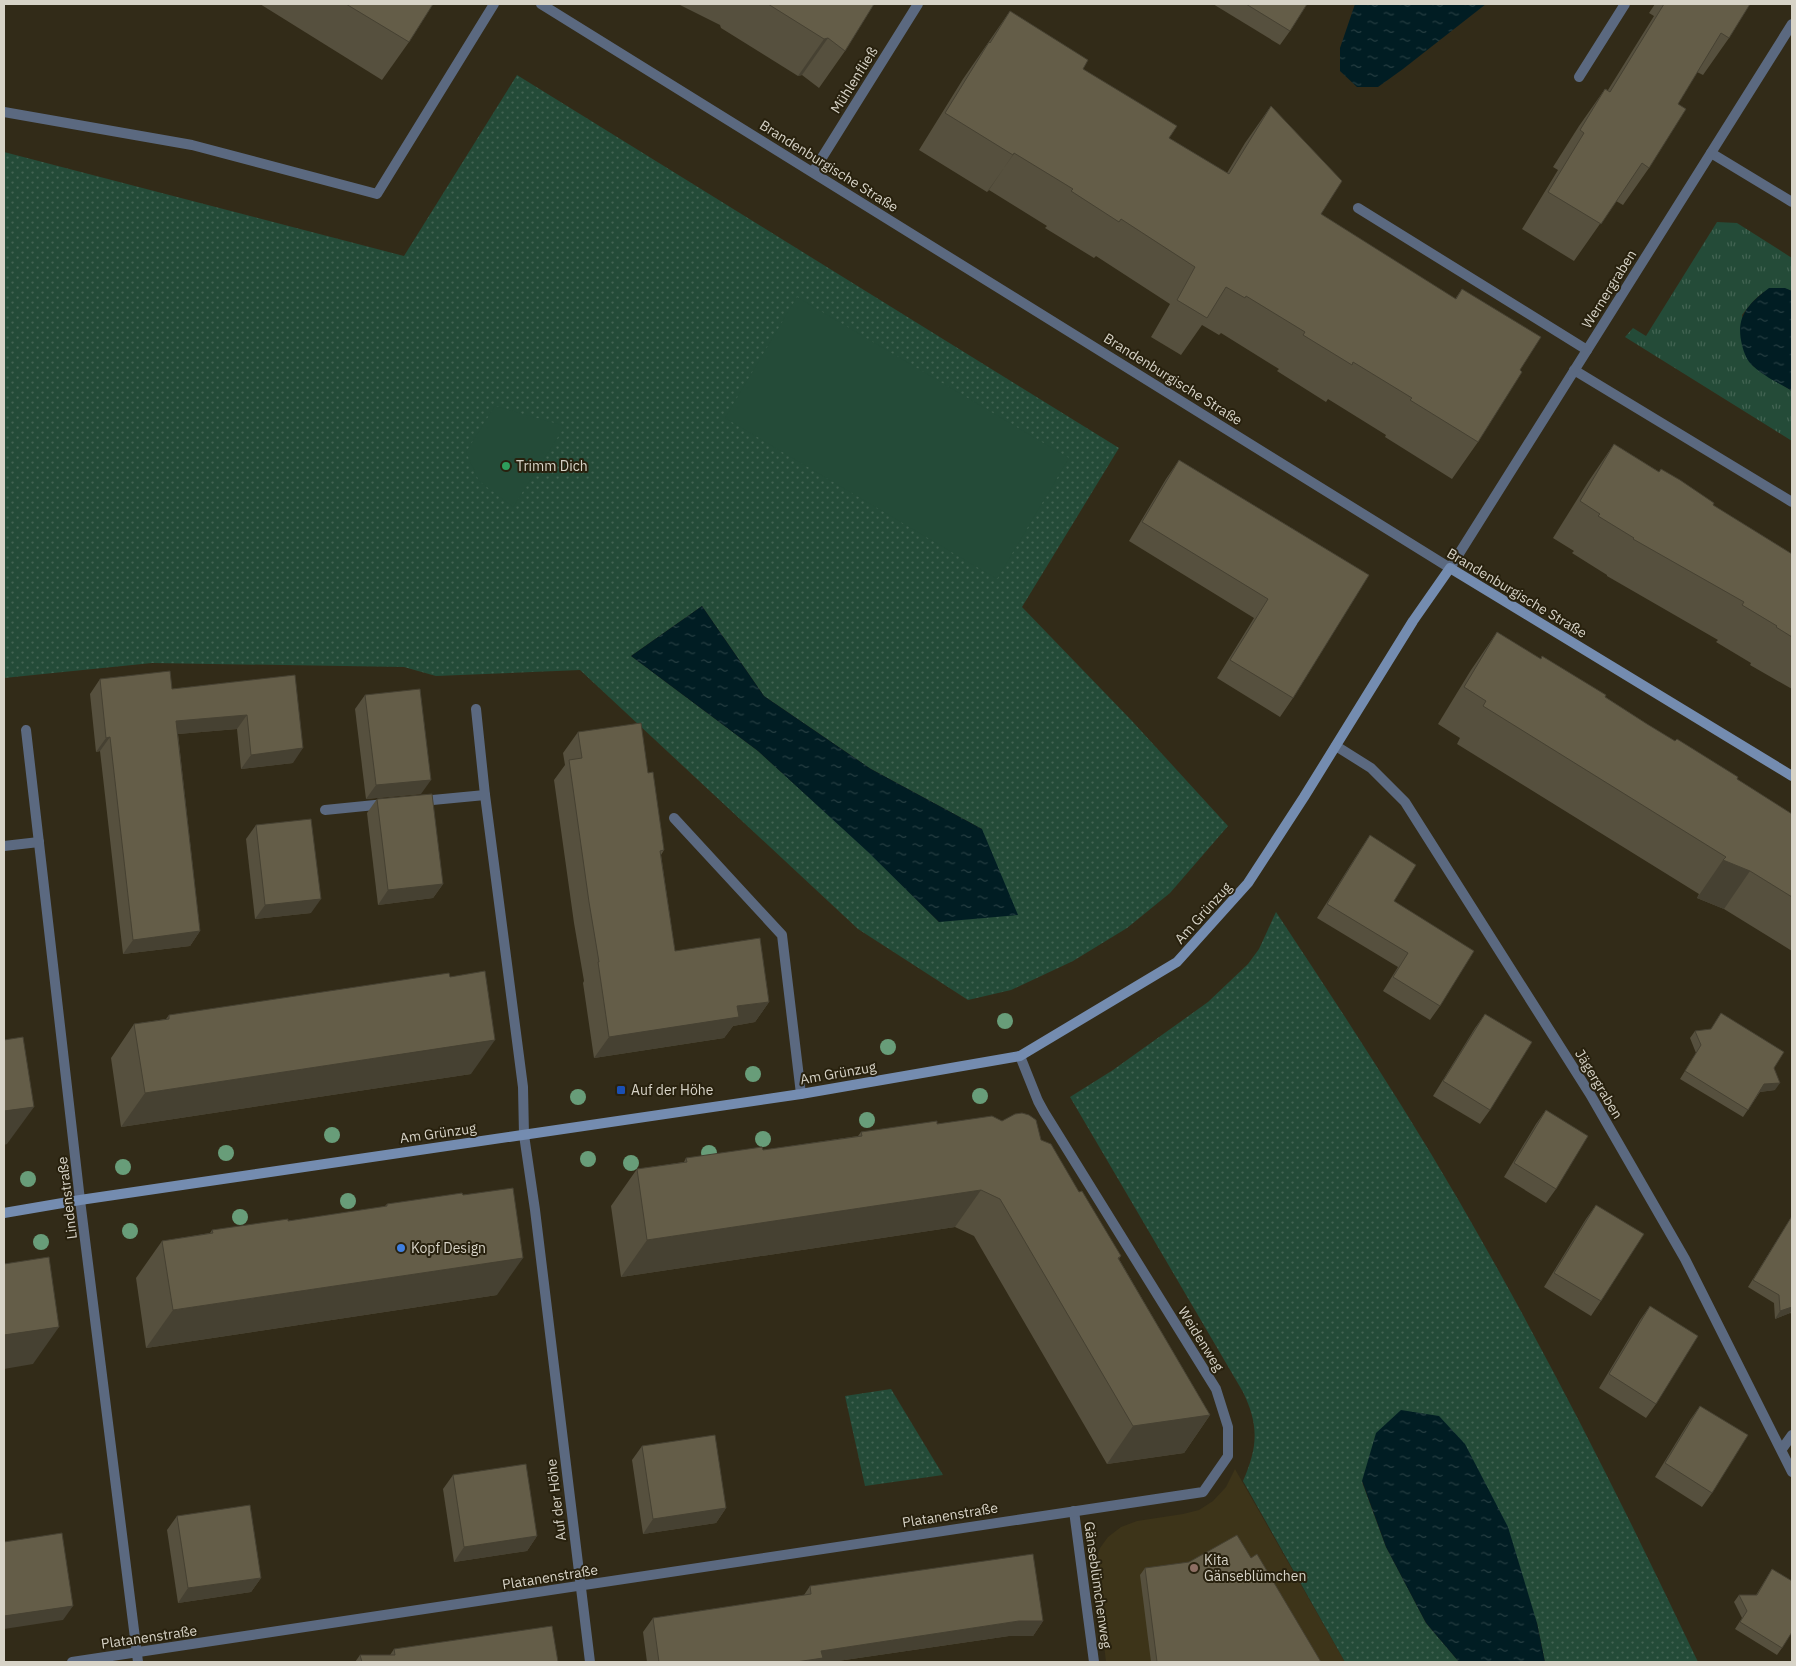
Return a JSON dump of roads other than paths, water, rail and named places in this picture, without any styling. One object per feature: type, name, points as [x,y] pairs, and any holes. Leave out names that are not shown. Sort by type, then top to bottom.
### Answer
[{"type":"street","points":[[4,112],[192,145],[377,194],[494,4]]},
{"type":"street","name":"Brandenburgische Straße","points":[[541,4],[1450,568],[1792,776]]},
{"type":"street","name":"Mühlenfließ","points":[[813,172],[918,4]]},
{"type":"street","points":[[1579,77],[1625,4]]},
{"type":"street","name":"Wernergraben","points":[[1450,568],[1792,24]]},
{"type":"street","points":[[1711,153],[1792,202]]},
{"type":"street","points":[[1358,208],[1587,350]]},
{"type":"street","points":[[1574,370],[1792,502]]},
{"type":"street","name":"Am Grünzug","points":[[4,1213],[80,1200],[801,1094],[1020,1056],[1178,962],[1248,883],[1413,621],[1450,568]]},
{"type":"street","name":"Auf der Höhe","points":[[476,709],[485,795],[523,1087],[524,1135],[535,1210],[590,1662]]},
{"type":"street","name":"Lindenstraße","points":[[26,730],[80,1200],[137,1658]]},
{"type":"street","name":"Jägergraben","points":[[1336,746],[1371,768],[1405,802],[1585,1085],[1685,1259],[1782,1448],[1792,1472]]},
{"type":"street","points":[[410,802],[485,795]]},
{"type":"street","points":[[325,810],[391,804]]},
{"type":"street","points":[[674,818],[782,935],[801,1094]]},
{"type":"street","points":[[4,846],[39,842]]},
{"type":"street","name":"Weidenweg","points":[[1020,1056],[1044,1112],[1216,1389],[1228,1427],[1228,1456],[1203,1492],[1032,1516]]},
{"type":"street","points":[[1782,1448],[1792,1435]]},
{"type":"street","name":"Gänseblümchenweg","points":[[1074,1511],[1094,1662]]},
{"type":"street","name":"Platanenstraße","points":[[72,1662],[137,1658],[581,1586],[1032,1516]]},
{"type":"water","points":[[1355,4],[1486,4],[1378,87],[1357,87],[1340,71],[1340,48]]},
{"type":"water","points":[[1769,288],[1785,288],[1792,291],[1792,391],[1753,366],[1746,357],[1742,345],[1740,327],[1745,312]]},
{"type":"water","points":[[702,606],[764,696],[871,769],[982,829],[1018,915],[939,922],[867,851],[758,751],[631,656]]},
{"type":"water","points":[[1401,1410],[1439,1416],[1465,1444],[1508,1527],[1537,1623],[1545,1662],[1459,1662],[1426,1623],[1386,1547],[1362,1481],[1376,1433]]},
{"type":"place","name":"Trimm Dich","points":[[506,466]]},
{"type":"place","name":"Auf der Höhe","points":[[621,1090]]},
{"type":"place","name":"Kopf Design","points":[[401,1248]]},
{"type":"place","name":"Kita Gänseblümchen","points":[[1194,1568]]}]
